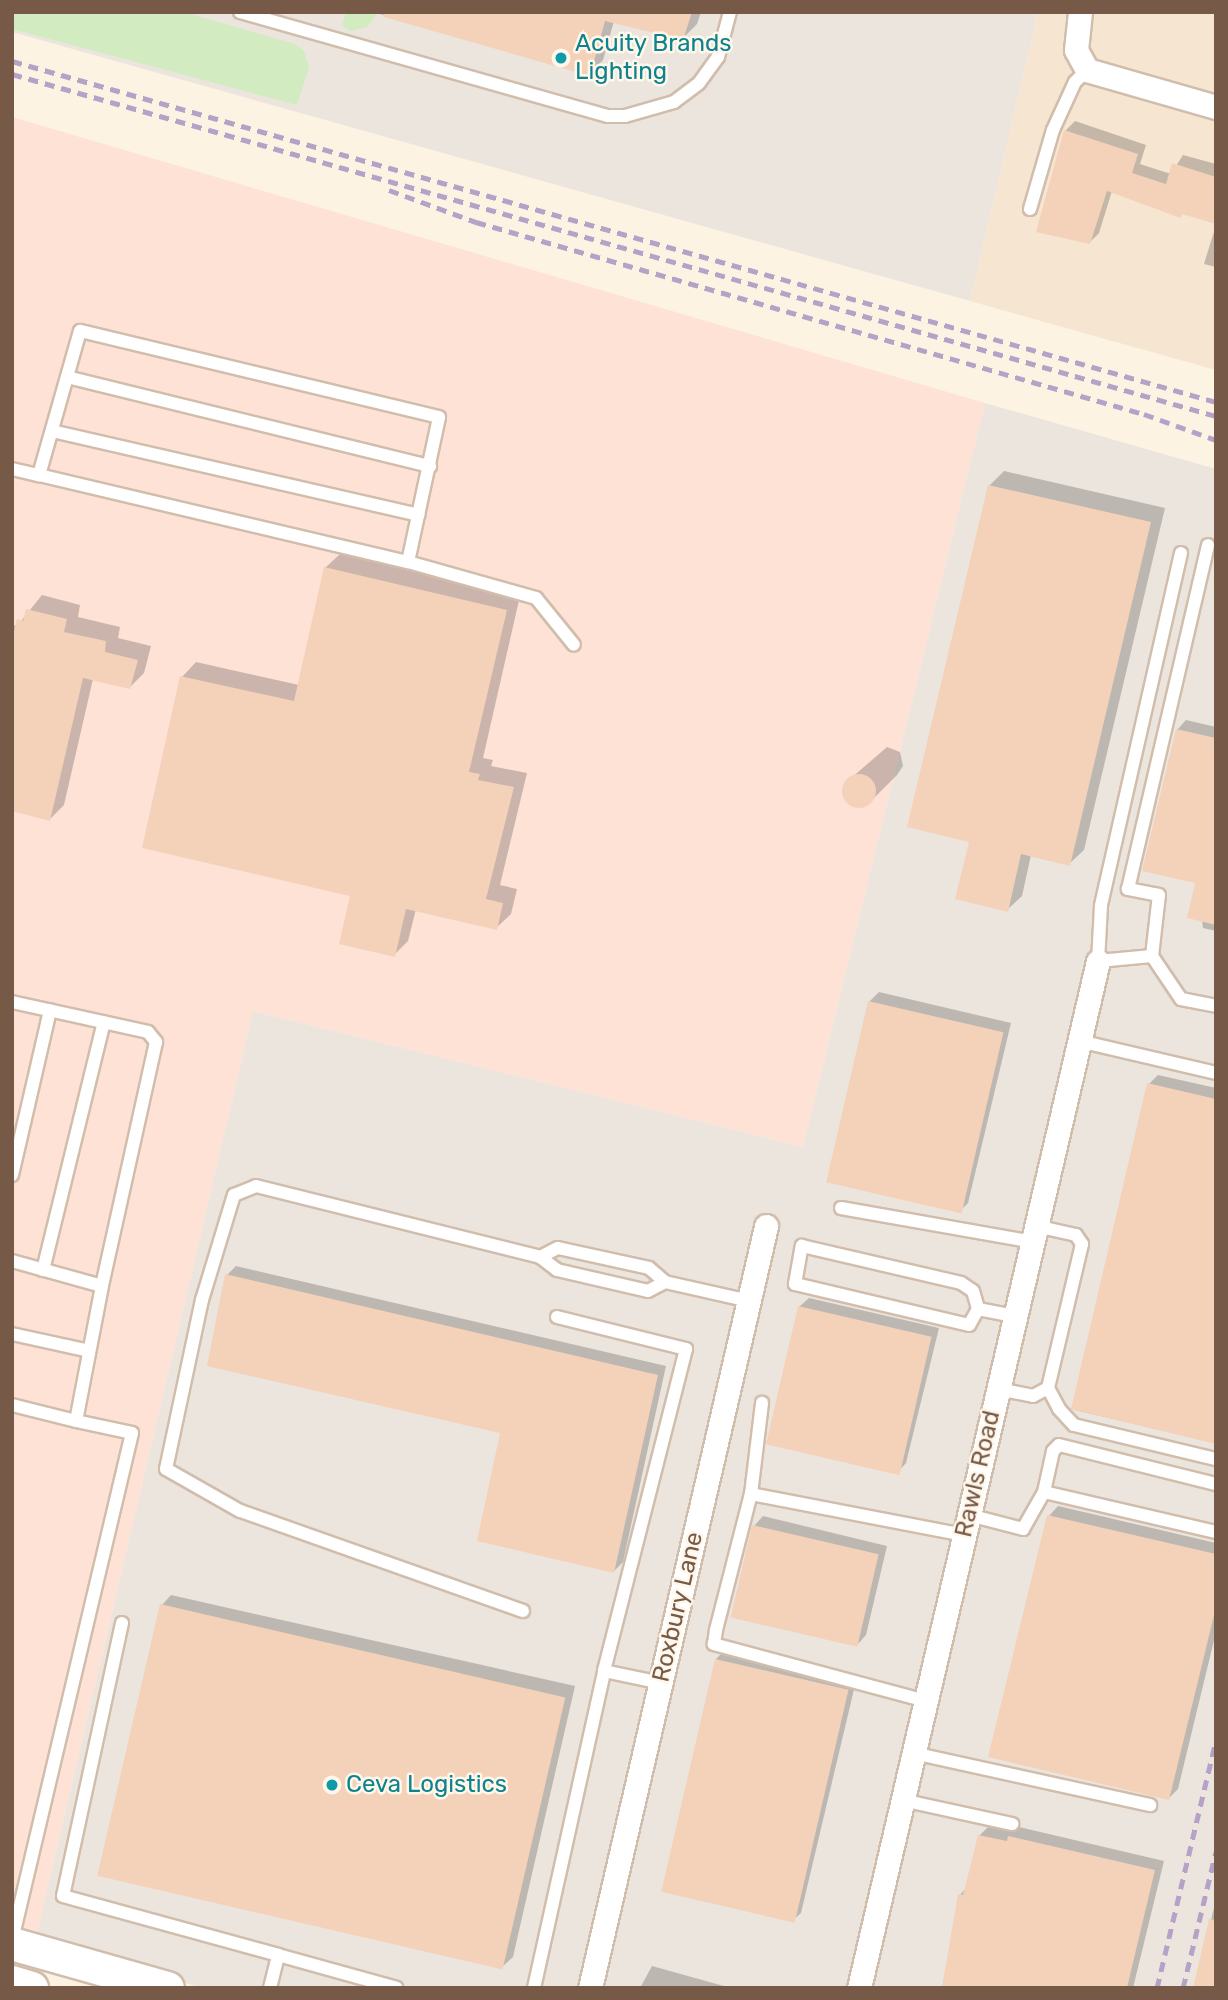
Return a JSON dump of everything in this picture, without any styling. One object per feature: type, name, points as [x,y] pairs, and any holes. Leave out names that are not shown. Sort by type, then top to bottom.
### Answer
[{"type":"main road","points":[[12,1942],[169,1988]]},
{"type":"main road","points":[[12,1982],[32,1988]]},
{"type":"street","points":[[1080,12],[1076,50],[1087,70],[1216,107]]},
{"type":"street","name":"Rawls Road","points":[[859,1988],[1098,961]]},
{"type":"street","name":"Roxbury Lane","points":[[590,1988],[766,1226]]},
{"type":"lane","points":[[240,12],[608,116],[625,116],[674,102],[699,83],[718,57],[730,12]]},
{"type":"lane","points":[[1030,209],[1045,149],[1075,82],[1087,70]]},
{"type":"lane","points":[[39,475],[80,331],[439,417],[408,562]]},
{"type":"lane","points":[[67,377],[430,466]]},
{"type":"lane","points":[[52,431],[419,515]]},
{"type":"lane","points":[[12,469],[408,562],[536,598],[574,645]]},
{"type":"lane","points":[[1208,545],[1128,889],[1158,895],[1152,956],[1181,999],[1216,1006]]},
{"type":"lane","points":[[1152,956],[1098,961],[1101,906],[1181,553]]},
{"type":"lane","points":[[12,1002],[148,1032],[156,1042],[102,1286],[76,1421]]},
{"type":"lane","points":[[12,1175],[50,1010]]},
{"type":"lane","points":[[43,1270],[104,1022]]},
{"type":"lane","points":[[1079,1041],[1216,1073]]},
{"type":"lane","points":[[523,1611],[240,1511],[166,1469],[202,1300],[234,1195],[256,1186],[540,1256],[558,1270],[648,1291],[665,1282]]},
{"type":"lane","points":[[841,1208],[1034,1234],[1076,1235],[1083,1244],[1048,1388],[1033,1396],[998,1389]]},
{"type":"lane","points":[[802,1246],[961,1283],[973,1291],[978,1309],[970,1325],[795,1284],[802,1246]]},
{"type":"lane","points":[[540,1256],[558,1248],[649,1268],[665,1282],[749,1301]]},
{"type":"lane","points":[[12,1261],[102,1286]]},
{"type":"lane","points":[[978,1309],[1015,1316]]},
{"type":"lane","points":[[534,1988],[604,1671],[686,1349],[557,1317]]},
{"type":"lane","points":[[12,1334],[89,1351]]},
{"type":"lane","points":[[1048,1388],[1074,1424],[1216,1460]]},
{"type":"lane","points":[[762,1403],[751,1494],[714,1644],[926,1700]]},
{"type":"lane","points":[[12,1405],[132,1433],[16,1909],[12,1942]]},
{"type":"lane","points":[[751,1494],[966,1525],[1023,1528],[1044,1492],[1053,1451],[1059,1445],[1216,1484]]},
{"type":"lane","points":[[1044,1492],[1216,1532]]},
{"type":"lane","points":[[122,1623],[63,1896],[397,1988]]},
{"type":"lane","points":[[604,1671],[661,1683]]},
{"type":"lane","points":[[914,1753],[1150,1805]]},
{"type":"lane","points":[[902,1800],[1012,1824]]},
{"type":"lane","points":[[270,1988],[278,1955]]},
{"type":"shaded area","points":[[12,12],[1038,12],[970,301],[12,32]]},
{"type":"shaded area","points":[[1038,12],[1216,12],[1216,370],[970,301]]},
{"type":"shaded area","points":[[12,117],[985,403],[803,1147],[253,1011],[35,1941],[12,1935]]},
{"type":"shaded area","points":[[985,403],[1216,469],[1216,1988],[203,1988],[35,1941],[253,1011],[803,1147]]},
{"type":"green space","points":[[12,12],[184,12],[295,44],[304,51],[309,67],[297,105],[12,29]]},
{"type":"green space","points":[[346,12],[376,15],[367,27],[351,31],[342,26]]},
{"type":"building","name":"Acuity Brands Lighting","points":[[384,12],[692,12],[683,40],[605,21],[590,76],[384,17]]},
{"type":"building","points":[[1064,130],[1138,154],[1132,173],[1166,184],[1172,163],[1216,177],[1216,224],[1182,214],[1181,218],[1107,191],[1090,244],[1036,232]]},
{"type":"building","points":[[988,485],[1151,522],[1070,866],[1021,854],[1008,912],[955,899],[969,842],[907,827]]},
{"type":"building","points":[[324,567],[507,610],[469,772],[480,774],[478,780],[514,787],[486,899],[503,903],[497,930],[406,909],[395,957],[339,944],[350,896],[142,848],[180,676],[294,701]]},
{"type":"building","points":[[26,609],[67,619],[64,632],[106,641],[105,652],[138,660],[130,689],[83,678],[50,821],[12,811],[12,640],[17,619],[23,621]]},
{"type":"building","points":[[1176,729],[1216,738],[1216,925],[1187,918],[1195,883],[1142,871]]},
{"type":"building","points":[[859,774],[871,779],[876,791],[871,803],[859,808],[847,803],[842,791],[847,779]]},
{"type":"building","points":[[868,1001],[1003,1032],[962,1214],[826,1182]]},
{"type":"building","points":[[1147,1083],[1216,1099],[1216,1444],[1071,1409]]},
{"type":"building","points":[[225,1274],[658,1375],[614,1573],[477,1541],[500,1433],[207,1366]]},
{"type":"building","points":[[798,1306],[931,1337],[900,1475],[766,1444]]},
{"type":"building","points":[[1047,1515],[1216,1554],[1216,1607],[1169,1800],[988,1757]]},
{"type":"building","points":[[752,1525],[879,1554],[857,1647],[731,1618]]},
{"type":"building","name":"Ceva Logistics","points":[[160,1604],[565,1698],[503,1969],[97,1876]]},
{"type":"building","points":[[715,1659],[848,1690],[795,1923],[661,1892]]},
{"type":"building","points":[[978,1835],[1007,1841],[1008,1836],[1155,1870],[1127,1988],[942,1988],[958,1894],[963,1895]]},
{"type":"building","points":[[1209,1919],[1216,1920],[1216,1988],[1193,1988]]},
{"type":"railway","points":[[12,61],[1216,402]]},
{"type":"railway","points":[[12,74],[1216,416]]},
{"type":"railway","points":[[389,190],[476,222],[1144,414],[1216,440]]},
{"type":"railway","points":[[1157,1988],[1216,1741]]},
{"type":"railway","points":[[1183,1988],[1216,1852]]},
{"type":"place","name":"Acuity Brands Lighting","points":[[561,58]]},
{"type":"place","name":"Ceva Logistics","points":[[332,1785]]}]
